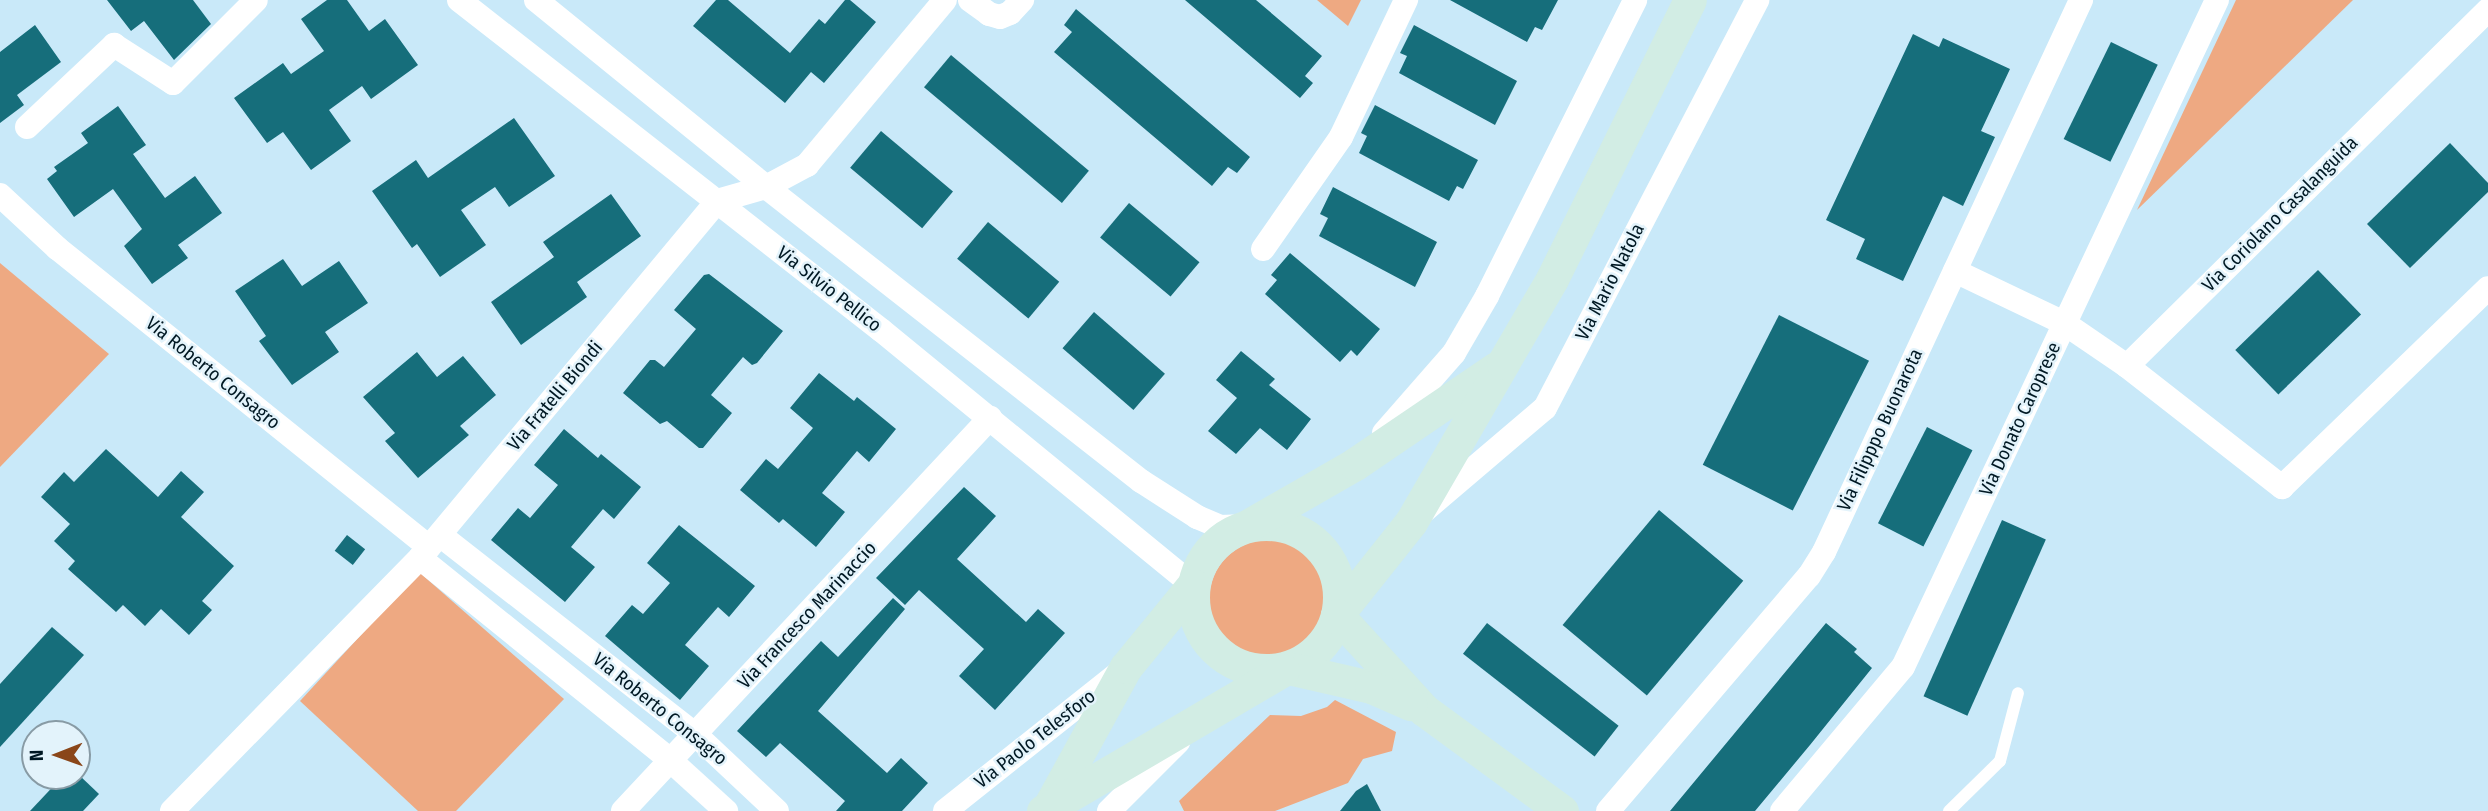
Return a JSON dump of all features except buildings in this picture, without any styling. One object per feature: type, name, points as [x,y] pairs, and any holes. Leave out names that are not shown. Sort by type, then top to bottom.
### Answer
[{"type":"street","points":[[27,127],[114,45],[173,83],[256,0]]},
{"type":"street","name":"Via Silvio Pellico","points":[[458,0],[990,418],[1193,585]]},
{"type":"street","points":[[536,0],[766,187],[1141,481],[1197,517],[1220,527],[1282,526],[1312,540],[1331,565],[1336,578],[1337,615],[1319,648],[1288,668]]},
{"type":"street","points":[[717,201],[766,187],[807,165],[945,0]]},
{"type":"street","points":[[971,0],[989,14],[1000,17],[1010,13],[1022,0]]},
{"type":"street","points":[[1262,249],[1341,137],[1406,0]]},
{"type":"street","name":"Via Mario Natola","points":[[1356,464],[1454,353],[1487,296],[1634,0]]},
{"type":"street","name":"Via Mario Natola","points":[[1337,615],[1411,522],[1552,279],[1690,0]]},
{"type":"street","name":"Via Mario Natola","points":[[1411,522],[1545,408],[1756,0]]},
{"type":"street","name":"Via Donato Caroprese","points":[[1782,811],[1903,667],[2217,0]]},
{"type":"street","name":"Via Filipppo Buonarota","points":[[1608,811],[1814,568],[1955,271],[2074,1]]},
{"type":"street","name":"Via Coriolano Casalanguida","points":[[2127,366],[2488,10]]},
{"type":"street","name":"Via Roberto Consagro","points":[[0,195],[58,248],[430,547],[726,811]]},
{"type":"street","name":"Via Fratelli Biondi","points":[[172,811],[430,547],[717,201]]},
{"type":"street","points":[[1955,271],[2064,323],[2127,366],[2282,487],[2488,288]]},
{"type":"street","name":"Via Mario Natola","points":[[1247,526],[1356,464],[1503,363]]},
{"type":"street","name":"Via Francesco Marinaccio","points":[[623,811],[990,418]]},
{"type":"street","points":[[1247,526],[1233,532],[1210,550],[1193,585],[1193,607],[1199,627],[1220,655],[1233,663],[1257,671],[1288,668],[1371,687],[1424,710]]},
{"type":"street","name":"Via Roberto Consagro","points":[[430,547],[696,735],[777,811]]},
{"type":"street","name":"Via Paolo Telesforo","points":[[1046,808],[1126,667],[1193,585]]},
{"type":"street","points":[[1337,615],[1424,710],[1562,811]]},
{"type":"street","name":"Via Paolo Telesforo","points":[[944,811],[1126,667]]},
{"type":"street","name":"Via Paolo Telesforo","points":[[1046,808],[1193,726],[1221,705],[1288,668]]},
{"type":"street","name":"Via Paolo Telesforo","points":[[1109,811],[1193,726]]},
{"type":"lane","points":[[1949,811],[2000,761],[2018,693]]},
{"type":"shaded area","points":[[1317,0],[1361,0],[1348,26]]},
{"type":"shaded area","points":[[2236,0],[2353,0],[2137,210]]},
{"type":"shaded area","points":[[0,263],[109,354],[0,467]]},
{"type":"shaded area","points":[[1270,539],[1293,544],[1313,557],[1326,577],[1331,600],[1326,623],[1313,643],[1293,656],[1270,661],[1247,656],[1227,643],[1214,623],[1209,600],[1214,577],[1227,557],[1247,544]]},
{"type":"shaded area","points":[[419,572],[564,699],[456,811],[418,811],[300,701]]},
{"type":"shaded area","points":[[1335,700],[1396,732],[1392,751],[1363,759],[1348,783],[1275,811],[1184,811],[1179,801],[1270,715],[1301,716],[1327,707]]}]
